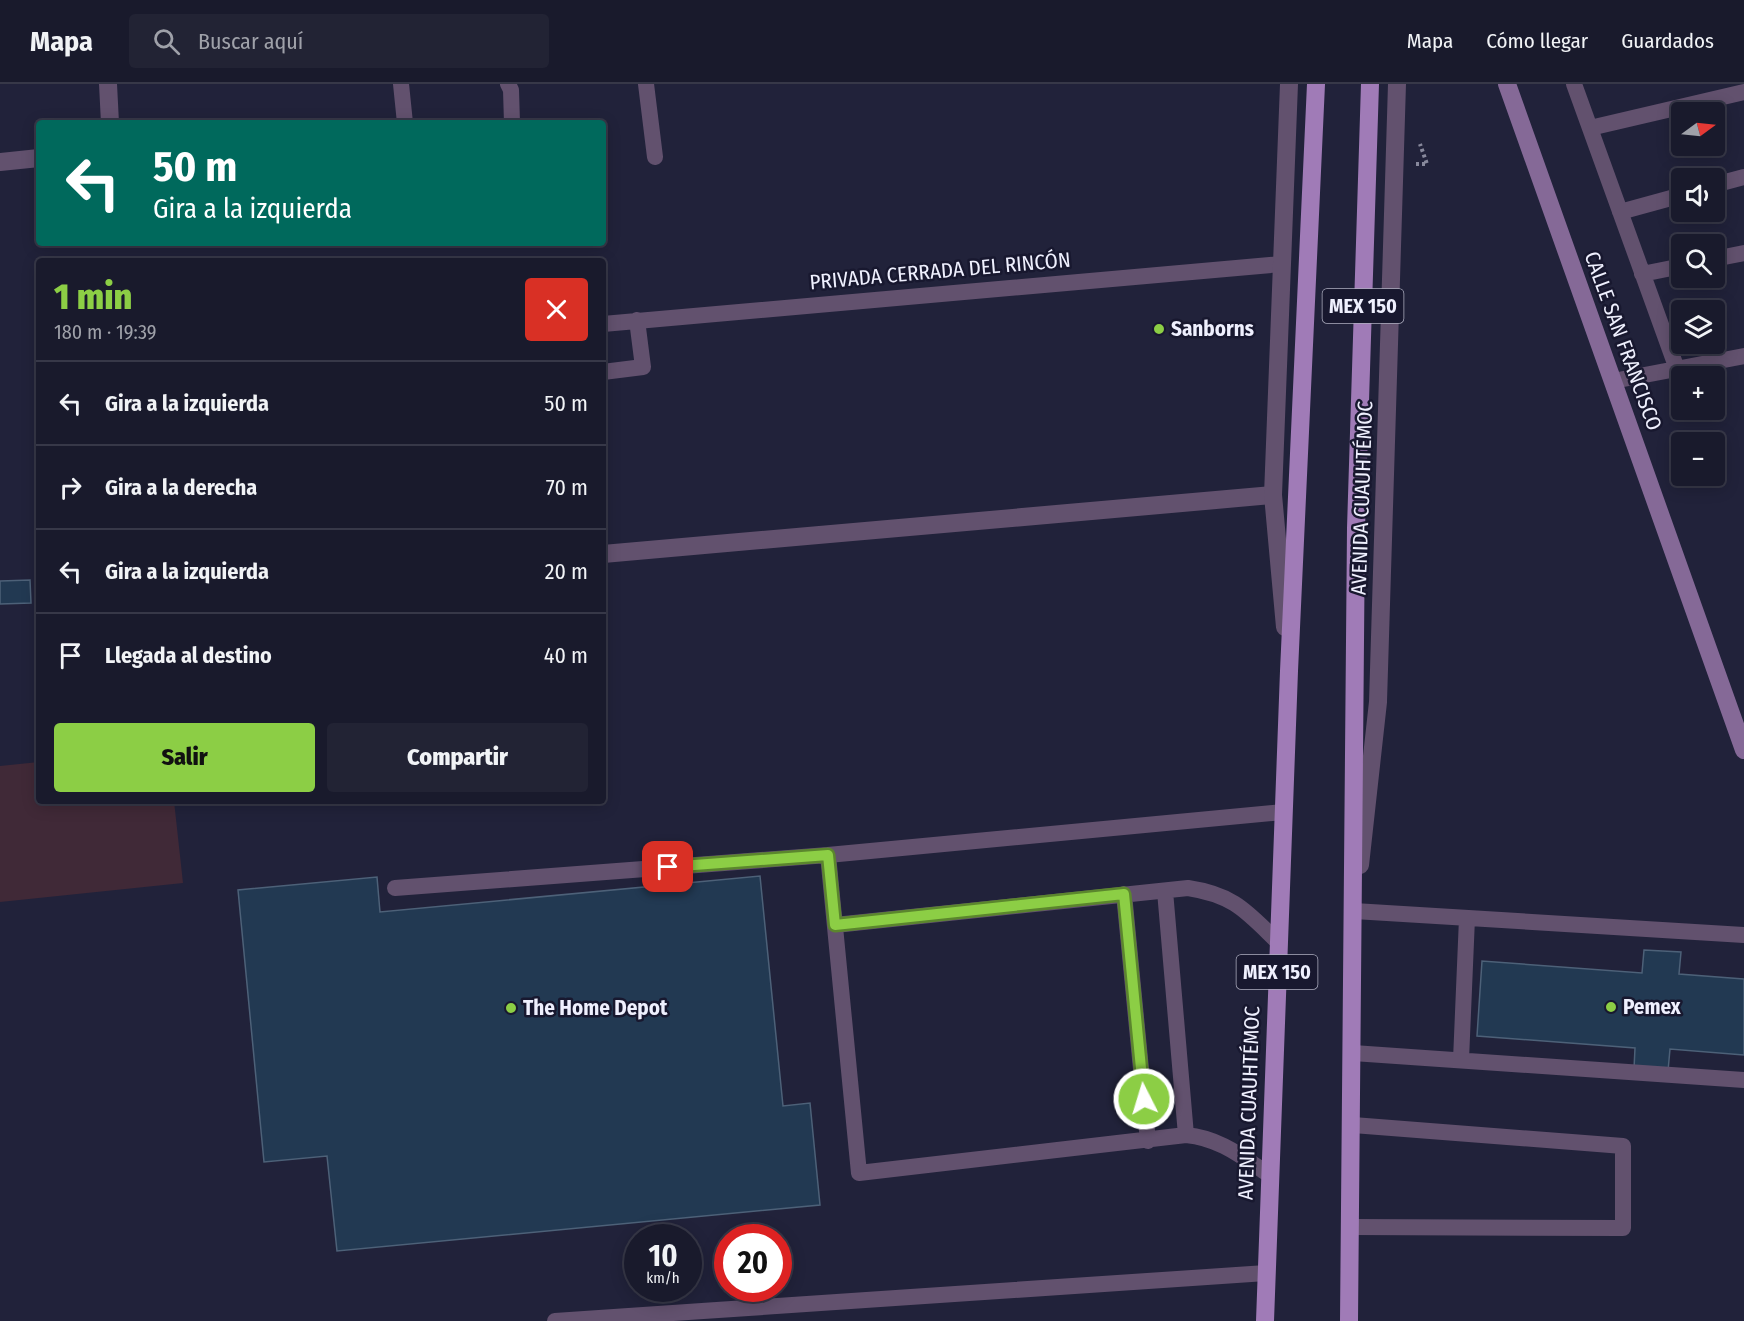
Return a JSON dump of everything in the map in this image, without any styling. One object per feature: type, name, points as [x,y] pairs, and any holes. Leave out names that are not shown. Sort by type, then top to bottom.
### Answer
[{"type":"main road","name":"AVENIDA CUAUHTÉMOC","points":[[1265,1321],[1268,1174],[1316,84]]},
{"type":"main road","name":"AVENIDA CUAUHTÉMOC","points":[[1349,1321],[1353,1125],[1356,528],[1370,84]]},
{"type":"main road","name":"CALLE SAN FRANCISCO","points":[[1507,84],[1744,750]]},
{"type":"street","points":[[108,84],[110,120]]},
{"type":"street","name":"AVENIDA CUAUHTÉMOC","points":[[1289,84],[1273,495],[1289,671]]},
{"type":"street","name":"AVENIDA CUAUHTÉMOC","points":[[1354,911],[1378,702],[1397,84]]},
{"type":"street","points":[[0,162],[36,158]]},
{"type":"street","points":[[606,554],[1273,495]]},
{"type":"lane","points":[[400,84],[405,120]]},
{"type":"lane","points":[[507,84],[511,90],[512,120]]},
{"type":"lane","points":[[646,84],[655,156]]},
{"type":"lane","points":[[1574,84],[1676,366]]},
{"type":"lane","points":[[1590,128],[1744,92]]},
{"type":"lane","points":[[1725,182],[1744,177]]},
{"type":"lane","points":[[1620,212],[1671,198]]},
{"type":"lane","points":[[1725,257],[1744,253]]},
{"type":"lane","name":"PRIVADA CERRADA DEL RINCÓN","points":[[606,324],[1282,264]]},
{"type":"lane","points":[[1642,274],[1671,268]]},
{"type":"lane","points":[[606,372],[643,367],[637,320]]},
{"type":"lane","points":[[1692,366],[1744,356]]},
{"type":"lane","points":[[1613,381],[1671,370]]},
{"type":"lane","points":[[395,888],[828,855],[1283,812]]},
{"type":"lane","points":[[828,855],[859,1173],[1186,1135],[1203,1137],[1223,1144],[1268,1174]]},
{"type":"lane","points":[[835,925],[1188,888],[1214,892],[1240,906],[1278,942]]},
{"type":"lane","points":[[1165,891],[1186,1135]]},
{"type":"lane","points":[[1124,894],[1148,1141]]},
{"type":"lane","points":[[1354,911],[1744,935]]},
{"type":"lane","points":[[1461,1060],[1467,918]]},
{"type":"lane","points":[[1353,1053],[1744,1080]]},
{"type":"lane","points":[[1351,1227],[1623,1228],[1623,1146],[1353,1125]]},
{"type":"lane","points":[[555,1321],[1266,1273]]},
{"type":"shaded area","points":[[36,762],[36,804],[174,804],[183,883],[0,902],[0,766]]},
{"type":"building","points":[[30,580],[31,603],[0,604],[0,581]]},
{"type":"building","name":"The Home Depot","points":[[760,876],[783,1106],[810,1103],[820,1205],[337,1251],[327,1156],[264,1162],[238,890],[377,877],[380,912]]},
{"type":"building","name":"Pemex","points":[[1644,950],[1681,952],[1679,974],[1744,979],[1744,1055],[1670,1049],[1668,1071],[1634,1069],[1635,1048],[1477,1036],[1482,961],[1642,973]]},
{"type":"place","name":"Sanborns","points":[[1159,329]]},
{"type":"place","name":"Pemex","points":[[1611,1007]]},
{"type":"place","name":"The Home Depot","points":[[511,1008]]},
{"type":"route","points":[[668,867],[828,855],[835,925],[1124,894],[1144,1099]]}]
